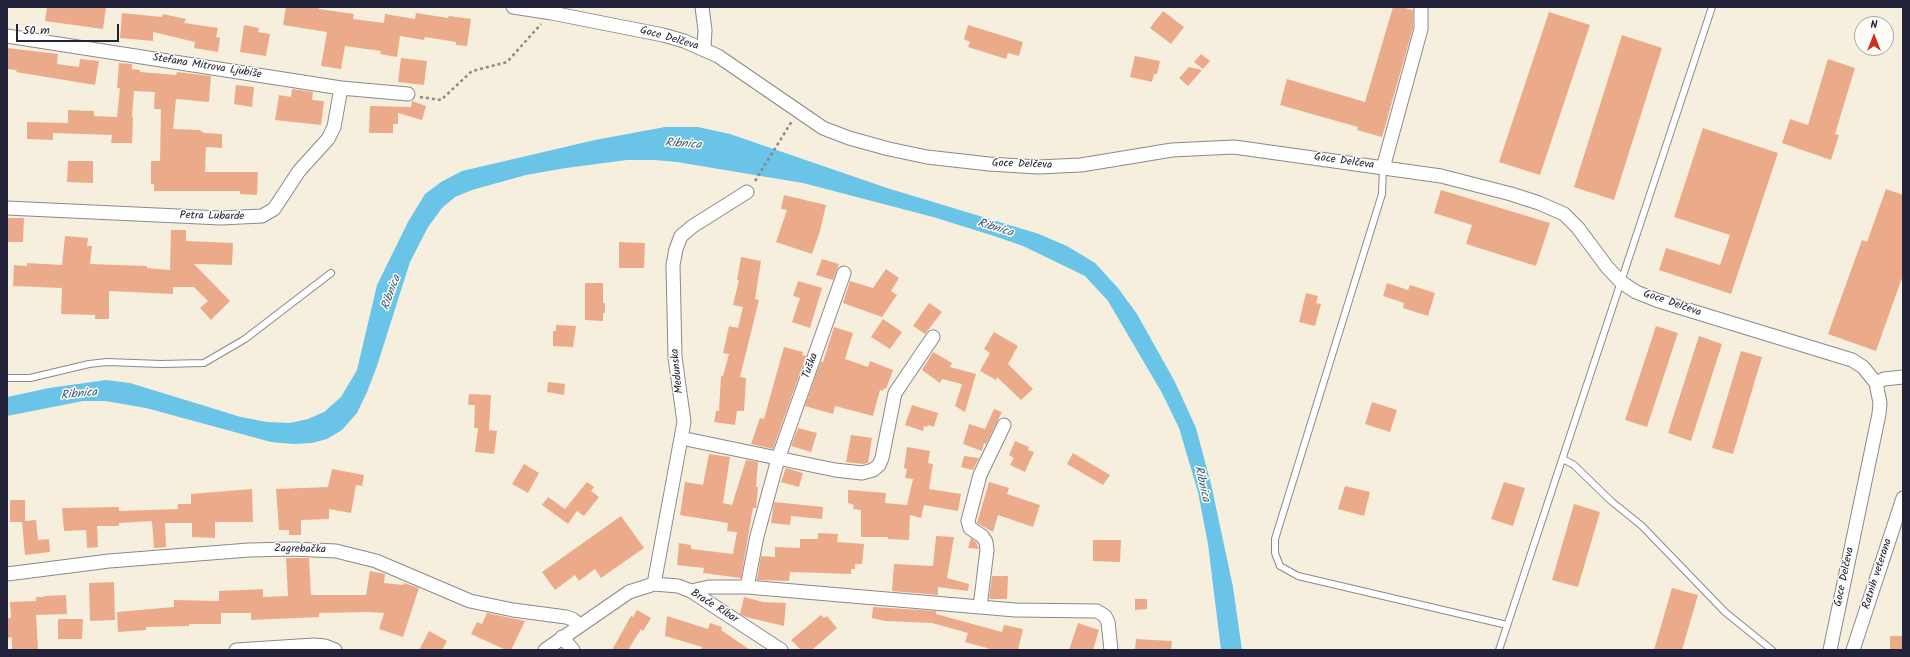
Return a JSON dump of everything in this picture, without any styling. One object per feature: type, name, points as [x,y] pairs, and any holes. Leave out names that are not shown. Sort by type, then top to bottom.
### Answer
[{"type":"street","name":"Goce Delčeva","points":[[514,7],[663,35],[704,49],[761,85],[823,128],[849,138],[889,149],[927,157],[989,164],[1038,167],[1081,165],[1172,150],[1234,147],[1441,176],[1539,203],[1564,214],[1578,228],[1621,282],[1636,292],[1658,301],[1852,360],[1863,367],[1876,383],[1880,403],[1879,414],[1830,650]]},
{"type":"street","points":[[702,7],[705,30],[704,49]]},
{"type":"street","points":[[1383,168],[1421,29],[1421,7]]},
{"type":"street","name":"Stefana Mitrova Ljubiše","points":[[7,36],[341,88],[408,94]]},
{"type":"street","name":"Petra Lubarde","points":[[7,208],[220,218],[262,216],[274,209],[299,171],[328,140],[334,127],[341,88]]},
{"type":"street","name":"Medunska","points":[[654,584],[684,422],[676,357],[673,265],[676,249],[681,236],[693,226],[746,192]]},
{"type":"street","name":"Tuška","points":[[747,587],[757,536],[778,459],[844,273]]},
{"type":"street","points":[[681,438],[835,470],[862,473],[873,470],[879,465],[882,458],[895,393],[933,337]]},
{"type":"street","points":[[1876,383],[1884,379],[1903,377]]},
{"type":"street","points":[[980,607],[987,550],[986,542],[982,536],[970,528],[968,521],[980,475],[1004,425]]},
{"type":"street","name":"Ratnih veterana","points":[[1853,650],[1903,498]]},
{"type":"street","name":"Zagrebačka","points":[[7,574],[109,561],[250,550],[336,551],[376,561],[470,601],[513,610],[566,617],[572,619],[580,625]]},
{"type":"street","name":"Braće Ribar","points":[[545,650],[628,592],[654,584],[678,586],[691,591],[781,650]]},
{"type":"street","points":[[691,591],[709,587],[747,587],[1015,610],[1097,611],[1104,616],[1108,622],[1111,650]]},
{"type":"street","points":[[562,637],[573,650]]},
{"type":"street","points":[[236,650],[314,645],[325,646],[335,650]]},
{"type":"lane","points":[[1499,650],[1712,7]]},
{"type":"lane","points":[[1383,168],[1382,194],[1275,539],[1275,553],[1280,566],[1298,576],[1507,625]]},
{"type":"lane","points":[[7,378],[30,378],[89,364],[106,362],[161,364],[204,363],[245,339],[331,273]]},
{"type":"lane","points":[[1563,459],[1574,465],[1611,501],[1642,526],[1725,612],[1772,650]]},
{"type":"path","points":[[408,94],[441,100],[472,71],[507,62],[552,13]]},
{"type":"path","points":[[755,181],[798,112]]},
{"type":"water","name":"Ribnica","points":[[665,127],[698,127],[730,134],[887,188],[1039,234],[1067,246],[1095,263],[1118,288],[1137,314],[1175,382],[1196,428],[1211,484],[1233,587],[1242,650],[1221,650],[1208,544],[1198,492],[1179,428],[1162,393],[1108,301],[1085,276],[1023,246],[994,236],[933,217],[803,183],[677,162],[627,160],[526,175],[472,190],[455,197],[442,208],[428,227],[410,262],[377,366],[357,413],[342,430],[327,439],[312,443],[294,444],[271,442],[146,408],[105,401],[83,401],[7,416],[7,397],[49,388],[106,380],[130,383],[241,417],[267,422],[290,423],[308,419],[324,412],[341,397],[357,370],[377,285],[408,222],[425,194],[441,182],[462,171],[595,140]]},
{"type":"building","points":[[47,7],[106,7],[103,29],[45,21]]},
{"type":"building","points":[[286,7],[319,7],[319,9],[354,14],[353,19],[384,23],[385,14],[415,19],[416,13],[448,18],[449,16],[471,19],[467,46],[456,45],[456,42],[425,37],[424,40],[400,36],[397,57],[380,54],[381,51],[345,46],[341,69],[321,66],[327,32],[283,25]]},
{"type":"building","points":[[1393,7],[1413,10],[1413,28],[1382,137],[1357,130],[1358,127],[1280,105],[1287,79],[1365,102]]},
{"type":"building","points":[[1163,11],[1184,27],[1171,44],[1150,28]]},
{"type":"building","points":[[1549,12],[1590,25],[1540,175],[1499,162]]},
{"type":"building","points":[[122,13],[162,17],[163,14],[186,19],[184,23],[218,28],[216,37],[220,38],[218,52],[194,48],[195,42],[153,32],[153,41],[120,38]]},
{"type":"building","points":[[244,25],[259,28],[258,32],[270,34],[266,56],[240,52]]},
{"type":"building","points":[[968,25],[1023,42],[1019,56],[1008,53],[1006,59],[968,47],[970,42],[964,39]]},
{"type":"building","points":[[1622,35],[1662,48],[1614,200],[1574,187]]},
{"type":"building","points":[[7,48],[58,54],[57,64],[79,67],[80,59],[99,61],[95,85],[16,72],[17,70],[7,69]]},
{"type":"building","points":[[1201,54],[1210,61],[1203,69],[1194,62]]},
{"type":"building","points":[[1135,56],[1160,61],[1157,74],[1154,74],[1152,82],[1130,77]]},
{"type":"building","points":[[401,58],[427,61],[424,85],[398,82]]},
{"type":"building","points":[[1828,59],[1855,68],[1835,134],[1839,135],[1831,160],[1782,143],[1790,119],[1808,125]]},
{"type":"building","points":[[119,63],[132,64],[132,69],[140,70],[140,72],[176,75],[177,72],[211,76],[209,102],[176,99],[173,129],[200,130],[204,133],[222,134],[222,148],[206,147],[205,172],[258,172],[257,195],[240,194],[240,191],[154,191],[154,184],[151,184],[151,161],[160,161],[161,109],[154,109],[155,92],[134,91],[132,143],[111,143],[112,135],[53,133],[53,140],[27,139],[27,122],[68,123],[68,110],[94,111],[94,116],[117,117],[120,88],[117,88]]},
{"type":"building","points":[[1189,67],[1202,70],[1188,86],[1179,78]]},
{"type":"building","points":[[236,85],[254,87],[252,107],[234,104]]},
{"type":"building","points":[[292,89],[313,92],[312,100],[324,101],[321,125],[275,120],[279,95],[291,97]]},
{"type":"building","points":[[412,101],[426,106],[422,120],[398,113],[398,124],[393,124],[393,133],[369,133],[370,106],[411,107]]},
{"type":"building","points":[[1703,128],[1778,153],[1731,294],[1659,270],[1666,248],[1720,265],[1730,235],[1674,217]]},
{"type":"building","points":[[68,161],[93,161],[93,183],[67,182]]},
{"type":"building","points":[[1886,189],[1903,195],[1903,275],[1876,351],[1828,334],[1862,240],[1867,242]]},
{"type":"building","points":[[1441,190],[1550,223],[1536,266],[1466,244],[1472,225],[1434,213]]},
{"type":"building","points":[[784,195],[826,205],[820,231],[812,254],[776,242],[787,210],[781,209]]},
{"type":"building","points":[[7,218],[24,218],[23,242],[7,242]]},
{"type":"building","points":[[171,230],[186,230],[186,241],[233,243],[232,265],[194,264],[230,301],[211,320],[200,308],[208,301],[194,287],[173,287],[173,294],[109,291],[109,319],[95,319],[95,315],[61,314],[62,288],[13,286],[14,265],[27,266],[27,263],[62,265],[65,236],[88,238],[87,246],[92,246],[90,264],[147,266],[147,268],[170,270]]},
{"type":"building","points":[[619,242],[645,243],[644,268],[619,268]]},
{"type":"building","points":[[741,257],[761,261],[755,299],[759,300],[740,377],[746,378],[744,411],[737,411],[735,425],[714,422],[716,411],[719,411],[721,376],[723,376],[729,354],[723,353],[729,326],[738,328],[743,307],[733,305],[739,280],[737,280]]},
{"type":"building","points":[[822,259],[839,264],[833,280],[816,275]]},
{"type":"building","points":[[886,269],[899,278],[891,291],[897,295],[882,317],[843,303],[850,281],[873,288]]},
{"type":"building","points":[[798,281],[822,288],[810,328],[792,322],[800,298],[793,296]]},
{"type":"building","points":[[585,283],[603,283],[603,303],[605,303],[605,313],[603,313],[603,321],[585,320]]},
{"type":"building","points":[[1387,283],[1408,290],[1410,285],[1435,293],[1428,316],[1403,308],[1404,303],[1383,296]]},
{"type":"building","points":[[1306,293],[1318,296],[1316,303],[1321,304],[1315,326],[1299,322]]},
{"type":"building","points":[[929,303],[942,312],[925,334],[913,326]]},
{"type":"building","points":[[883,319],[902,332],[890,349],[871,337]]},
{"type":"building","points":[[556,325],[576,326],[573,347],[553,346],[553,331],[556,331]]},
{"type":"building","points":[[1656,326],[1678,333],[1647,427],[1625,420]]},
{"type":"building","points":[[834,327],[853,333],[845,359],[868,367],[870,361],[893,370],[886,389],[884,388],[883,391],[880,390],[873,416],[835,406],[833,414],[805,406],[821,361],[823,362]]},
{"type":"building","points":[[994,332],[1018,346],[1008,364],[1033,389],[1021,400],[997,377],[996,380],[980,371],[990,353],[984,349]]},
{"type":"building","points":[[1699,336],[1722,344],[1691,441],[1668,433]]},
{"type":"building","points":[[784,347],[803,352],[802,355],[806,356],[773,449],[751,444],[760,418],[764,419]]},
{"type":"building","points":[[1741,351],[1762,357],[1733,454],[1712,448]]},
{"type":"building","points":[[933,352],[952,363],[950,367],[976,374],[965,412],[955,406],[962,384],[942,379],[940,383],[922,370]]},
{"type":"building","points":[[548,382],[565,384],[564,395],[547,392]]},
{"type":"building","points":[[469,394],[491,395],[489,430],[497,431],[494,454],[475,452],[478,428],[474,428],[475,405],[468,405]]},
{"type":"building","points":[[1372,402],[1397,410],[1390,432],[1365,424]]},
{"type":"building","points":[[912,405],[938,413],[934,427],[928,425],[927,427],[924,426],[923,431],[905,425]]},
{"type":"building","points":[[994,409],[1002,412],[986,444],[984,443],[982,451],[963,444],[969,424],[985,429]]},
{"type":"building","points":[[798,428],[817,433],[811,452],[791,446]]},
{"type":"building","points":[[851,435],[872,438],[868,463],[863,464],[846,462]]},
{"type":"building","points":[[1015,441],[1029,447],[1028,450],[1034,452],[1025,472],[1010,465],[1014,458],[1009,455]]},
{"type":"building","points":[[907,447],[930,451],[928,463],[933,464],[929,489],[961,494],[958,511],[924,505],[921,518],[910,515],[909,540],[888,539],[888,537],[861,537],[861,510],[853,509],[854,505],[848,503],[848,490],[886,493],[885,503],[907,505],[913,479],[905,478],[907,469],[904,468]]},
{"type":"building","points":[[1073,453],[1110,475],[1103,485],[1067,464]]},
{"type":"building","points":[[709,454],[730,457],[723,503],[732,505],[746,460],[758,462],[756,508],[753,508],[741,578],[703,573],[704,568],[677,565],[679,543],[691,545],[691,549],[733,554],[737,532],[727,531],[728,523],[680,515],[685,482],[703,485]]},
{"type":"building","points":[[964,456],[979,458],[973,470],[961,467]]},
{"type":"building","points":[[524,464],[539,473],[528,493],[512,484]]},
{"type":"building","points":[[786,468],[803,473],[799,487],[781,482]]},
{"type":"building","points":[[332,469],[364,475],[362,486],[356,485],[351,513],[329,509],[329,519],[301,520],[301,535],[289,535],[289,530],[279,530],[276,489],[328,487]]},
{"type":"building","points":[[587,482],[594,487],[591,491],[599,497],[584,516],[577,511],[568,524],[542,505],[548,497],[565,509]]},
{"type":"building","points":[[989,482],[1009,488],[1007,494],[1040,505],[1033,527],[998,515],[993,532],[977,523]]},
{"type":"building","points":[[1504,482],[1525,488],[1513,526],[1491,519]]},
{"type":"building","points":[[1345,486],[1370,492],[1364,516],[1338,509]]},
{"type":"building","points":[[252,489],[253,522],[215,522],[215,538],[192,537],[192,523],[165,523],[166,547],[154,548],[152,521],[119,523],[119,526],[97,526],[98,547],[87,548],[86,530],[64,531],[62,508],[119,507],[119,511],[178,509],[178,504],[191,504],[191,494]]},
{"type":"building","points":[[10,500],[25,500],[25,521],[36,520],[38,540],[49,539],[50,552],[25,555],[22,522],[10,522]]},
{"type":"building","points":[[774,502],[823,507],[822,519],[791,516],[790,525],[771,523]]},
{"type":"building","points":[[1574,504],[1600,512],[1578,587],[1552,580]]},
{"type":"building","points":[[621,516],[644,548],[601,578],[595,569],[579,581],[575,575],[555,590],[542,572]]},
{"type":"building","points":[[818,533],[838,534],[837,542],[864,544],[862,564],[855,564],[855,569],[851,569],[851,574],[790,572],[789,581],[757,580],[761,556],[775,557],[775,547],[800,548],[800,539],[818,539]]},
{"type":"building","points":[[936,536],[954,537],[947,578],[969,584],[968,591],[938,587],[938,595],[892,591],[894,564],[933,566]]},
{"type":"building","points":[[971,538],[976,542],[979,549],[968,548]]},
{"type":"building","points":[[1093,540],[1121,540],[1120,562],[1093,561]]},
{"type":"building","points":[[286,558],[309,558],[311,595],[366,595],[370,571],[385,574],[384,583],[403,585],[404,583],[419,588],[403,637],[379,629],[384,613],[368,612],[319,613],[319,617],[251,620],[251,613],[221,613],[221,624],[189,624],[189,626],[146,627],[146,630],[118,632],[117,612],[174,607],[174,600],[219,601],[219,591],[263,589],[263,597],[288,596]]},
{"type":"building","points":[[992,576],[1008,576],[1007,599],[989,599]]},
{"type":"building","points":[[114,582],[115,620],[90,621],[89,583]]},
{"type":"building","points":[[1672,588],[1698,595],[1682,650],[1654,650]]},
{"type":"building","points":[[66,595],[67,614],[36,615],[38,649],[12,650],[12,637],[7,638],[7,618],[11,618],[10,602],[36,601],[36,597]]},
{"type":"building","points":[[744,597],[763,602],[786,603],[784,626],[746,617],[740,614]]},
{"type":"building","points":[[1135,599],[1147,599],[1147,609],[1135,610]]},
{"type":"building","points":[[873,607],[936,611],[936,614],[1002,632],[1004,625],[1023,629],[1018,650],[994,650],[965,642],[968,633],[932,623],[885,621],[872,618]]},
{"type":"building","points":[[637,610],[651,618],[643,631],[641,629],[628,650],[612,650],[631,616],[633,617]]},
{"type":"building","points":[[487,613],[525,621],[511,650],[506,650],[471,634],[477,622],[482,624]]},
{"type":"building","points":[[821,615],[824,618],[827,616],[837,628],[812,650],[801,650],[791,640]]},
{"type":"building","points":[[667,616],[708,629],[710,623],[722,627],[721,630],[750,650],[701,650],[702,647],[665,636]]},
{"type":"building","points":[[58,619],[83,619],[82,639],[58,639]]},
{"type":"building","points":[[1078,623],[1099,630],[1093,650],[1069,650]]},
{"type":"building","points":[[429,631],[447,641],[442,650],[419,650]]},
{"type":"building","points":[[1890,636],[1903,636],[1903,650],[1890,650]]},
{"type":"building","points":[[1136,639],[1172,641],[1171,650],[1135,650]]}]
